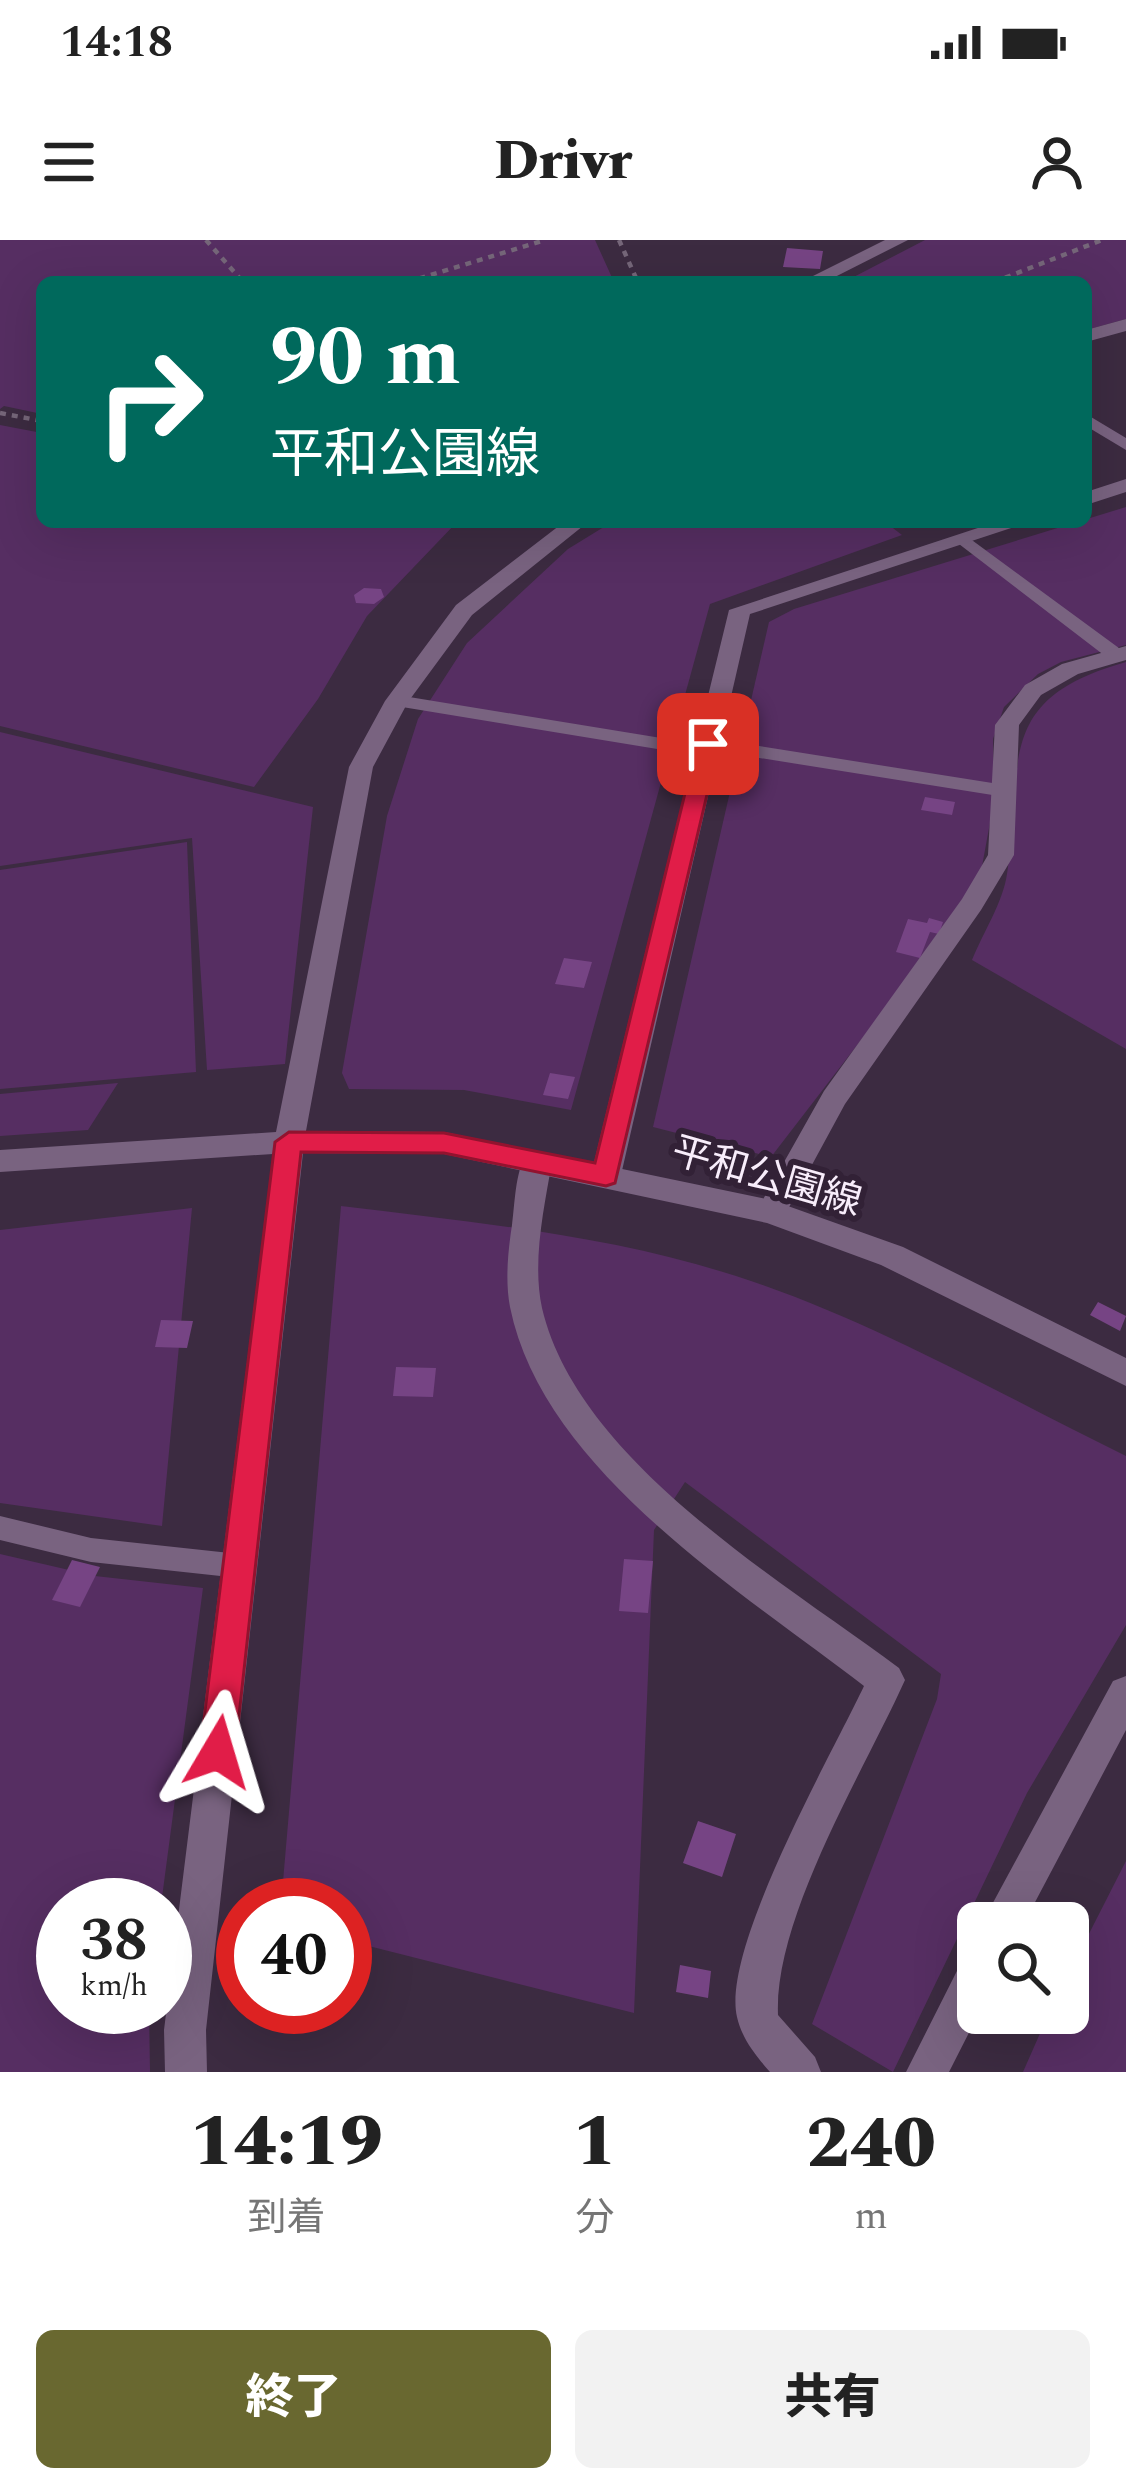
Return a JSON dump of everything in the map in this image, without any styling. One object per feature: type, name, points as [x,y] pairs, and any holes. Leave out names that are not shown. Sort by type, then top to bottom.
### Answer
[{"type":"street","points":[[830,240],[858,260]]},
{"type":"street","points":[[823,276],[899,240]]},
{"type":"street","points":[[1092,334],[1126,326]]},
{"type":"street","points":[[1092,497],[1126,485]]},
{"type":"street","points":[[186,2072],[185,2030],[289,1142],[361,767],[397,701],[464,610],[569,528]]},
{"type":"street","points":[[606,1175],[740,610],[1000,528]]},
{"type":"street","points":[[771,1211],[834,1097],[972,904],[1000,855],[1006,725],[1033,690],[1070,668],[1121,654]]},
{"type":"street","name":"平和公園線","points":[[0,1161],[289,1142],[444,1143],[771,1211],[892,1256],[1126,1373]]},
{"type":"street","points":[[537,1162],[524,1240],[526,1309],[548,1374],[599,1446],[683,1523],[886,1680],[766,1942],[758,2014],[779,2052],[800,2072]]},
{"type":"street","points":[[1013,1902],[1126,1693]]},
{"type":"street","points":[[927,2072],[957,2013]]},
{"type":"lane","points":[[1092,422],[1126,445]]},
{"type":"lane","points":[[965,540],[1121,654]]},
{"type":"lane","points":[[397,701],[1005,791]]},
{"type":"lane","points":[[0,1528],[91,1550],[239,1566]]},
{"type":"path","points":[[206,240],[238,276]]},
{"type":"path","points":[[428,276],[545,240]]},
{"type":"path","points":[[620,240],[635,276]]},
{"type":"path","points":[[1009,276],[1102,240]]},
{"type":"path","points":[[0,412],[36,420]]},
{"type":"shaded area","points":[[0,240],[595,240],[611,276],[36,276],[36,413],[0,409]]},
{"type":"shaded area","points":[[925,240],[1126,240],[1126,319],[1092,328],[1092,276],[856,276]]},
{"type":"shaded area","points":[[0,425],[36,432],[36,528],[451,528],[367,616],[318,699],[254,787],[0,726]]},
{"type":"shaded area","points":[[1126,507],[1126,645],[1061,662],[1038,674],[1004,707],[993,739],[994,801],[978,888],[771,1157],[653,1127],[769,622],[794,609],[1058,528],[1092,528],[1092,517]]},
{"type":"shaded area","points":[[602,528],[893,528],[902,535],[710,604],[571,1110],[464,1090],[349,1089],[342,1073],[387,816],[418,719],[467,643],[568,549]]},
{"type":"shaded area","points":[[1126,662],[1126,1049],[972,960],[1005,885],[1017,769],[1034,717],[1053,696],[1083,678]]},
{"type":"shaded area","points":[[0,732],[313,807],[285,1064],[207,1070],[192,838],[0,866]]},
{"type":"shaded area","points":[[187,842],[196,1072],[0,1089],[0,870]]},
{"type":"shaded area","points":[[118,1083],[88,1130],[0,1136],[0,1094]]},
{"type":"shaded area","points":[[341,1206],[601,1242],[754,1282],[896,1341],[1126,1456],[1126,1625],[1027,1793],[975,1902],[957,1902],[957,1939],[893,2072],[812,2024],[937,1699],[941,1674],[685,1482],[654,1530],[634,2013],[372,1947],[372,1878],[283,1878]]},
{"type":"shaded area","points":[[192,1208],[162,1526],[0,1503],[0,1230]]},
{"type":"shaded area","points":[[0,1554],[95,1576],[203,1588],[165,1878],[36,1878],[36,2034],[149,2034],[150,2072],[0,2072]]},
{"type":"shaded area","points":[[1126,1861],[1126,2072],[1023,2072],[1040,2034],[1089,2034],[1089,1934]]},
{"type":"building","points":[[787,248],[823,251],[820,269],[783,267]]},
{"type":"building","points":[[364,588],[381,589],[384,597],[374,604],[356,603],[354,595]]},
{"type":"building","points":[[925,797],[955,802],[952,815],[921,810]]},
{"type":"building","points":[[929,918],[943,922],[939,934],[930,932],[920,958],[896,952],[908,919],[927,923]]},
{"type":"building","points":[[564,958],[592,962],[584,988],[555,984]]},
{"type":"building","points":[[550,1073],[575,1077],[568,1099],[543,1095]]},
{"type":"building","points":[[1098,1302],[1126,1316],[1120,1331],[1090,1315]]},
{"type":"building","points":[[161,1320],[193,1321],[187,1348],[155,1347]]},
{"type":"building","points":[[396,1367],[436,1368],[433,1397],[393,1396]]},
{"type":"building","points":[[624,1559],[653,1561],[648,1613],[619,1611]]},
{"type":"building","points":[[72,1560],[100,1567],[80,1607],[52,1600]]},
{"type":"building","points":[[698,1821],[736,1834],[722,1877],[683,1863]]},
{"type":"building","points":[[680,1965],[711,1971],[708,1998],[676,1992]]},
{"type":"route","points":[[218,1752],[289,1142],[444,1143],[606,1175],[708,744]]}]
